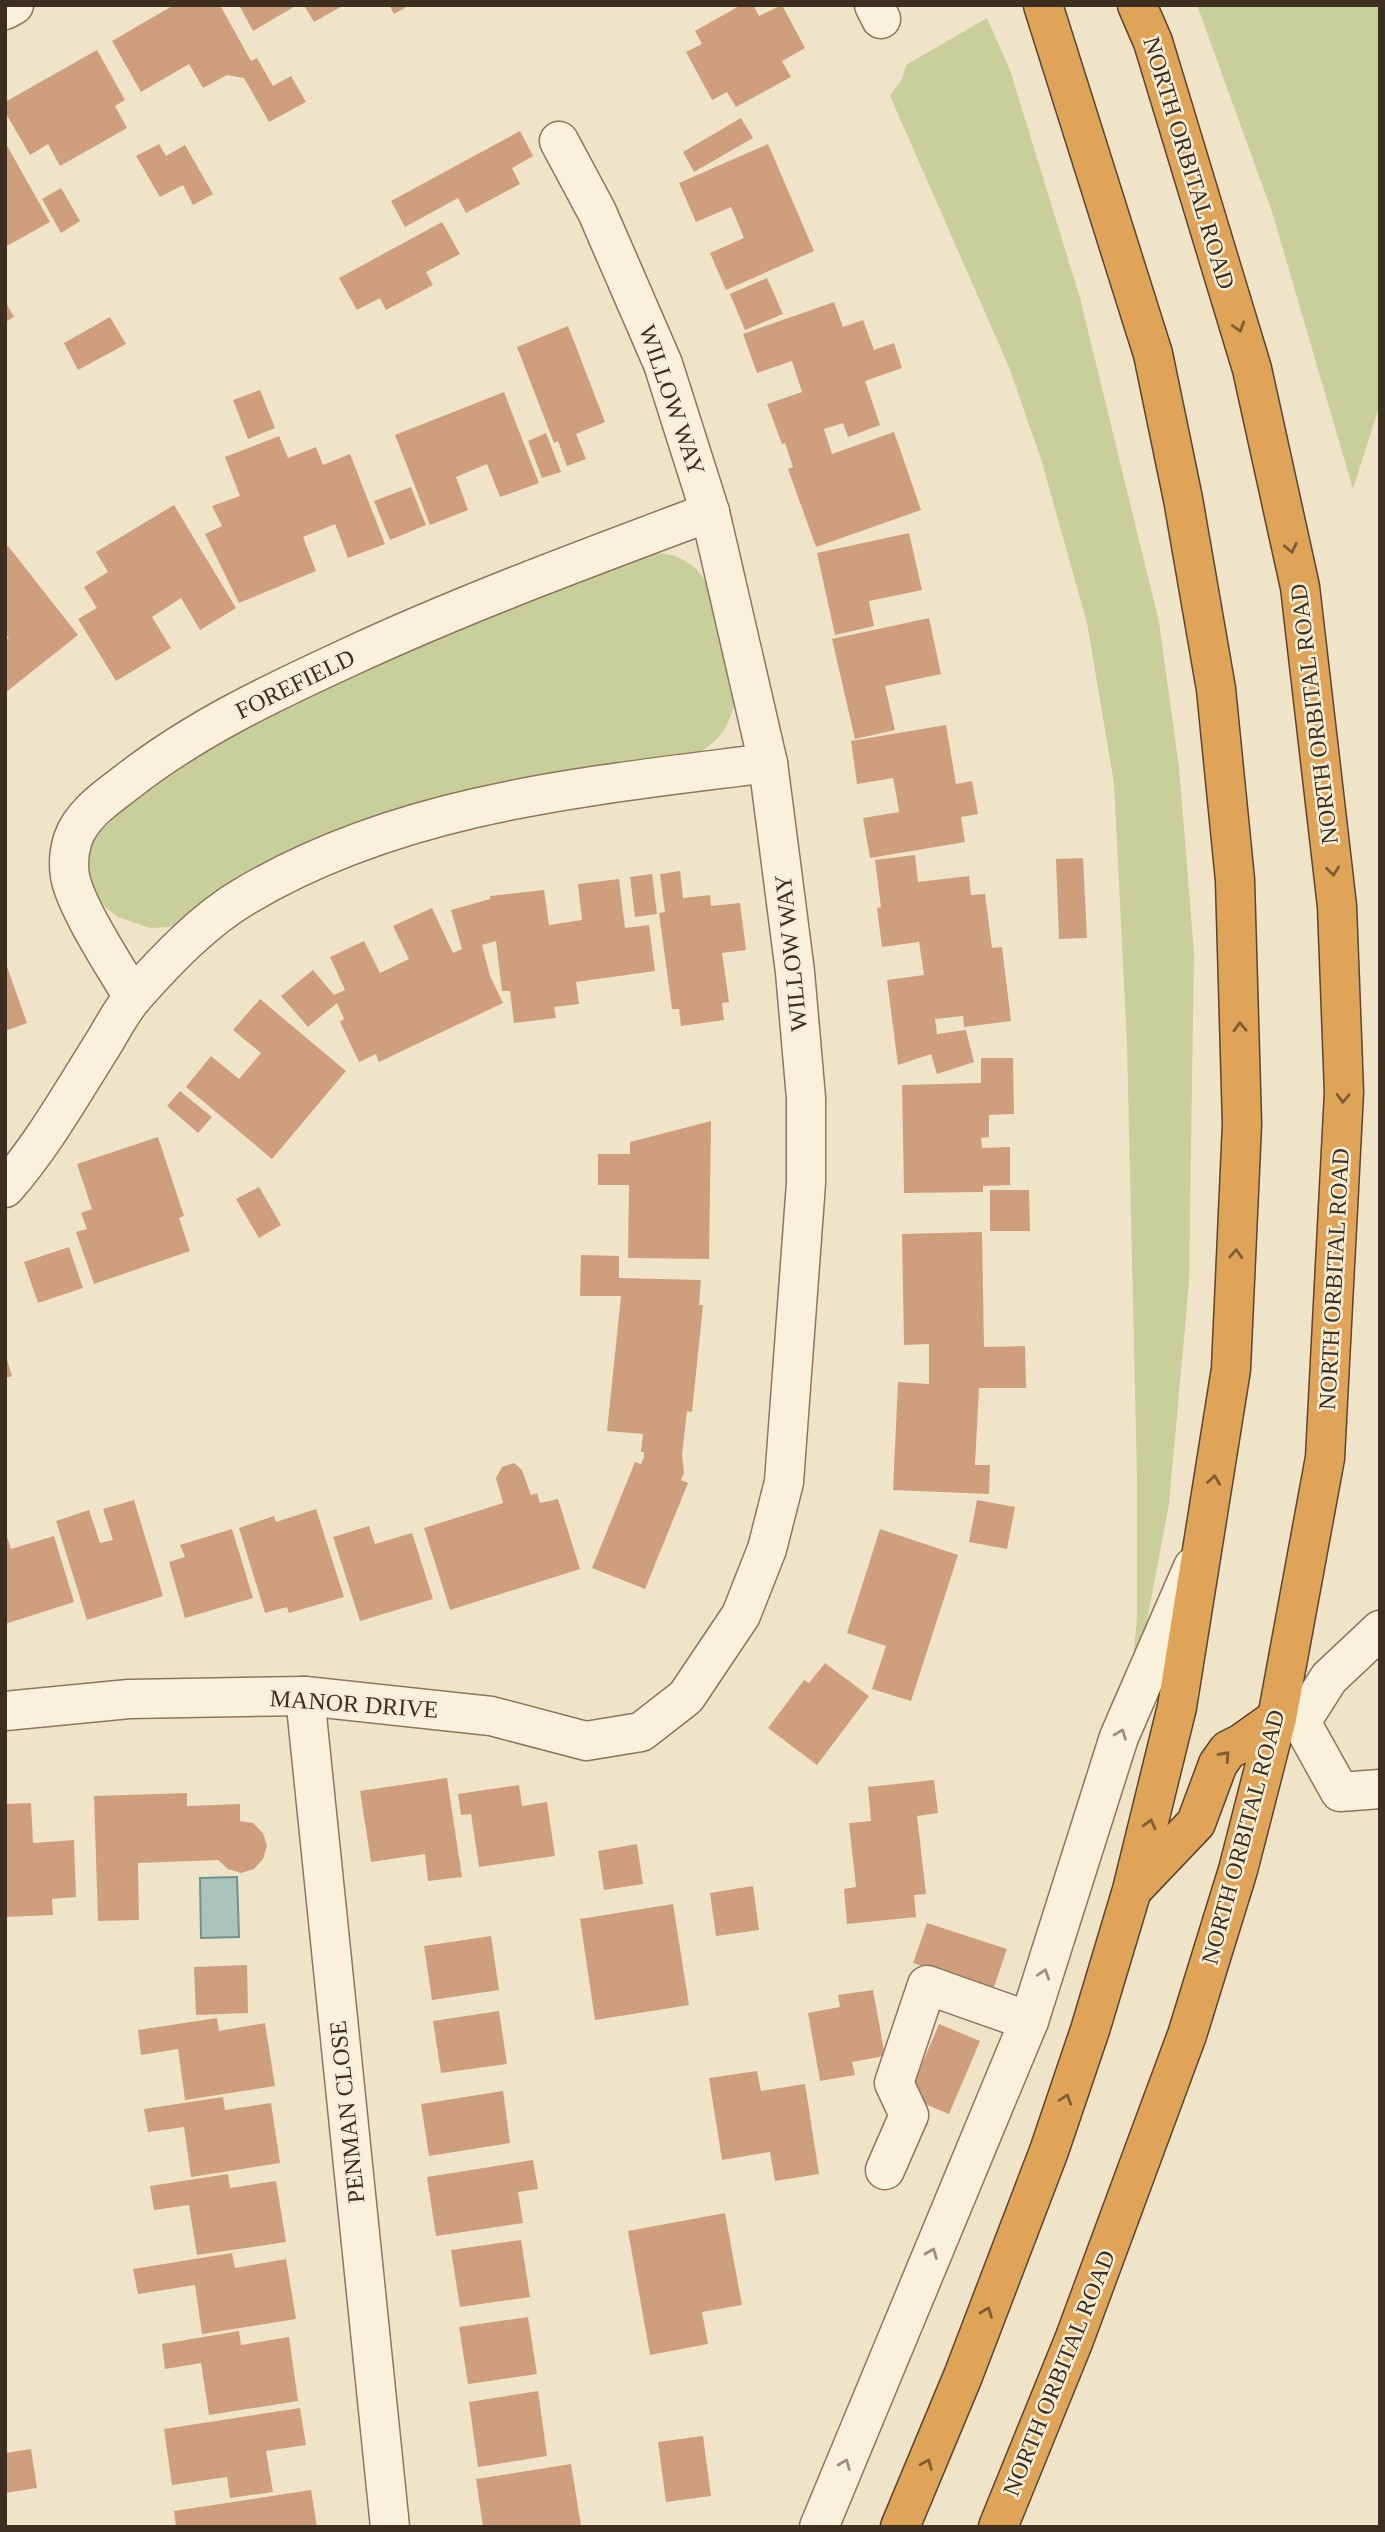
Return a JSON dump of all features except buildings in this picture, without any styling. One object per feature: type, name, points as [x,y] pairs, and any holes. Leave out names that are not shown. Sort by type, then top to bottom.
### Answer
[{"type":"highway","points":[[901,2527],[963,2376],[1049,2151],[1132,1890],[1177,1707],[1231,1369],[1242,1124],[1235,880],[1216,688],[1183,499],[1153,354],[1043,5]]},
{"type":"highway","name":"NORTH ORBITAL ROAD","points":[[998,2527],[1074,2340],[1187,2035],[1238,1870],[1289,1720],[1325,1458],[1344,1092],[1337,906],[1300,587],[1252,369],[1153,42],[1137,5]]},
{"type":"highway","points":[[1132,1890],[1196,1823],[1217,1764],[1228,1750],[1289,1720]]},
{"type":"street","points":[[5,10],[14,5]]},
{"type":"street","name":"WILLOW WAY","points":[[559,141],[597,212],[663,364],[710,512],[768,763],[795,972],[807,1098],[806,1183],[784,1482],[767,1549],[741,1615],[686,1697]]},
{"type":"street","name":"FOREFIELD","points":[[133,997],[83,908],[70,878],[69,857],[73,838],[82,821],[106,799],[146,767],[218,722],[295,681],[431,619],[710,512]]},
{"type":"street","points":[[5,1188],[43,1138],[133,997],[186,942],[242,898],[303,866],[375,835],[447,814],[515,799],[627,781],[768,763]]},
{"type":"street","points":[[819,2527],[1029,2021],[1119,1737],[1206,1538]]},
{"type":"street","points":[[1380,1630],[1289,1720],[1340,1792],[1380,1789]]},
{"type":"street","name":"MANOR DRIVE","points":[[5,1710],[128,1699],[305,1696],[491,1716],[586,1741],[642,1732],[686,1697]]},
{"type":"street","name":"PENMAN CLOSE","points":[[305,1696],[390,2527]]},
{"type":"street","points":[[886,2170],[909,2115],[894,2082],[927,1985],[1029,2021]]},
{"type":"green space","points":[[1197,5],[1380,5],[1380,404],[1353,489],[1272,212]]},
{"type":"green space","points":[[987,18],[1010,70],[1080,298],[1159,622],[1179,767],[1194,953],[1189,1283],[1169,1504],[1138,1669],[1130,1692],[1137,1617],[1137,1478],[1127,1045],[1114,783],[1087,623],[1041,459],[1009,367],[890,96],[902,79],[906,65]]},
{"type":"green space","points":[[651,553],[672,555],[688,562],[712,592],[735,701],[725,729],[713,743],[697,754],[687,758],[511,781],[440,799],[169,927],[150,928],[118,917],[105,907],[97,895],[88,868],[87,855],[96,836],[149,785],[189,759],[437,632]]},
{"type":"water","points":[[237,1877],[239,1937],[201,1938],[200,1878]]}]
